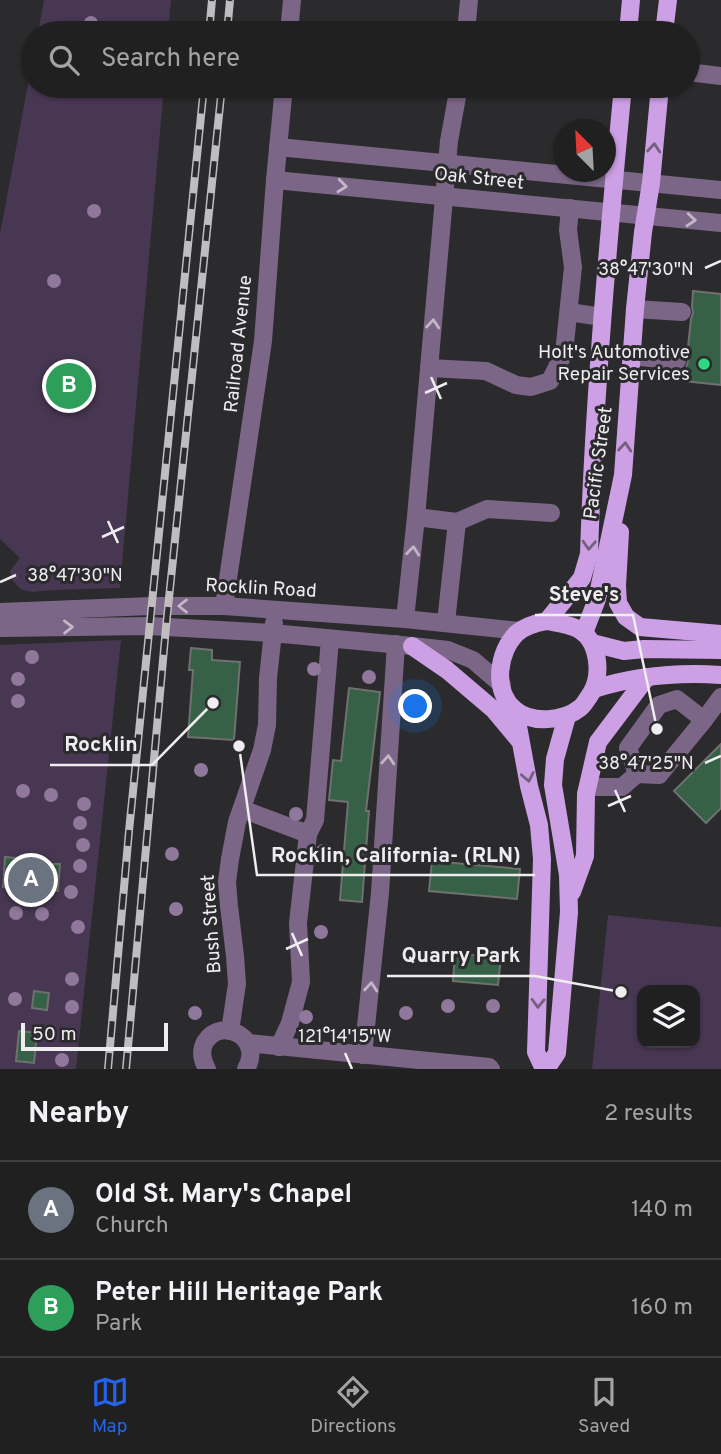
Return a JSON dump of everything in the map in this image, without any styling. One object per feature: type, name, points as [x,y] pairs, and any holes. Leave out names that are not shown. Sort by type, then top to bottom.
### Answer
[{"type":"main road","points":[[629,21],[631,0]]},
{"type":"main road","points":[[665,21],[668,0]]},
{"type":"main road","name":"Pacific Street","points":[[616,151],[622,98]]},
{"type":"main road","name":"Pacific Street","points":[[588,638],[623,475],[635,309],[659,98]]},
{"type":"main road","name":"Pacific Street","points":[[547,621],[582,578],[589,554],[597,384],[613,182]]},
{"type":"main road","points":[[623,475],[617,586],[618,603],[626,617],[640,627],[721,634]]},
{"type":"main road","points":[[588,638],[597,658],[597,673],[594,689],[580,708],[566,716],[550,719],[529,717],[515,710],[506,699],[500,669],[509,643],[519,631],[533,624],[547,621],[576,627],[588,638],[624,651],[721,650]]},
{"type":"main road","points":[[404,645],[447,670],[494,710],[521,743]]},
{"type":"main road","points":[[594,689],[647,677],[694,673],[721,675]]},
{"type":"main road","points":[[569,900],[585,856],[588,787],[598,743],[647,677]]},
{"type":"main road","points":[[515,710],[539,825],[542,859],[536,1052],[545,1069],[557,1053],[569,912],[568,875],[553,785],[555,759],[566,716]]},
{"type":"street","points":[[290,21],[292,0]]},
{"type":"street","points":[[467,21],[469,0]]},
{"type":"street","points":[[700,73],[721,76]]},
{"type":"street","name":"Railroad Avenue","points":[[224,606],[263,341],[283,98]]},
{"type":"street","points":[[405,619],[449,141],[457,98]]},
{"type":"street","name":"Oak Street","points":[[278,147],[553,173]]},
{"type":"street","name":"Oak Street","points":[[616,179],[721,190]]},
{"type":"street","name":"Oak Street","points":[[275,180],[721,223]]},
{"type":"street","points":[[429,368],[486,371],[516,385],[531,387],[550,381],[564,353],[569,312],[573,267],[568,230],[570,208]]},
{"type":"street","points":[[635,309],[682,312]]},
{"type":"street","points":[[569,312],[602,317]]},
{"type":"street","points":[[632,356],[677,361]]},
{"type":"street","points":[[416,517],[457,522],[487,509],[551,513]]},
{"type":"street","points":[[446,622],[457,522]]},
{"type":"street","points":[[0,596],[0,606]]},
{"type":"street","name":"Rocklin Road","points":[[0,612],[224,606],[446,622],[519,631]]},
{"type":"street","name":"Bush Street","points":[[230,1031],[237,984],[227,882],[235,834],[262,750],[267,725],[268,678],[276,610]]},
{"type":"street","points":[[0,628],[149,626],[272,633],[404,645],[448,650],[473,660],[502,685]]},
{"type":"street","points":[[279,1047],[290,1023],[301,982],[298,923],[308,835],[315,820],[330,639]]},
{"type":"street","points":[[363,1055],[404,645]]},
{"type":"street","points":[[588,787],[622,787],[637,774],[659,775],[721,697]]},
{"type":"street","points":[[637,774],[628,748],[659,705],[677,699],[704,720]]},
{"type":"street","points":[[242,809],[308,835]]},
{"type":"street","points":[[206,1069],[202,1054],[206,1041],[218,1032],[230,1031],[243,1036],[248,1044],[251,1053],[246,1069]]},
{"type":"street","points":[[248,1044],[491,1069]]},
{"type":"shaded area","points":[[44,0],[171,0],[169,21],[40,21]]},
{"type":"shaded area","points":[[25,98],[163,98],[120,588],[32,592],[22,590],[12,580],[10,571],[20,558],[0,539],[0,234]]},
{"type":"shaded area","points":[[121,640],[76,1069],[0,1069],[0,645]]},
{"type":"shaded area","points":[[608,915],[721,927],[721,1069],[592,1069]]},
{"type":"building","points":[[693,291],[721,294],[721,385],[684,381],[693,313]]},
{"type":"building","points":[[191,648],[212,650],[212,660],[240,662],[234,740],[188,737],[193,670],[189,670]]},
{"type":"building","points":[[349,688],[380,692],[366,811],[369,811],[362,902],[340,900],[348,802],[329,800],[333,760],[341,761]]},
{"type":"building","points":[[721,744],[721,808],[706,823],[674,791]]},
{"type":"building","points":[[5,857],[60,864],[58,891],[3,887]]},
{"type":"building","points":[[432,861],[520,869],[517,899],[429,891]]},
{"type":"building","points":[[455,954],[501,957],[498,985],[453,981]]},
{"type":"building","points":[[34,991],[49,993],[47,1010],[32,1008]]},
{"type":"building","points":[[19,1031],[37,1033],[34,1063],[16,1061]]},
{"type":"railway","points":[[210,21],[212,0]]},
{"type":"railway","points":[[228,21],[230,0]]},
{"type":"railway","points":[[108,1069],[129,831],[203,98]]},
{"type":"railway","points":[[126,1069],[166,627],[221,98]]},
{"type":"place","name":"Holt's Automotive Repair Services","points":[[704,364]]},
{"type":"place","name":"Peter Hill Heritage Park","points":[[69,386]]},
{"type":"place","name":"Rocklin","points":[[213,703]]},
{"type":"place","name":"Steve's","points":[[657,729]]},
{"type":"place","name":"Rocklin, California- (RLN)","points":[[239,746]]},
{"type":"place","name":"Old St. Mary's Chapel","points":[[31,880]]},
{"type":"place","name":"Quarry Park","points":[[621,992]]}]
